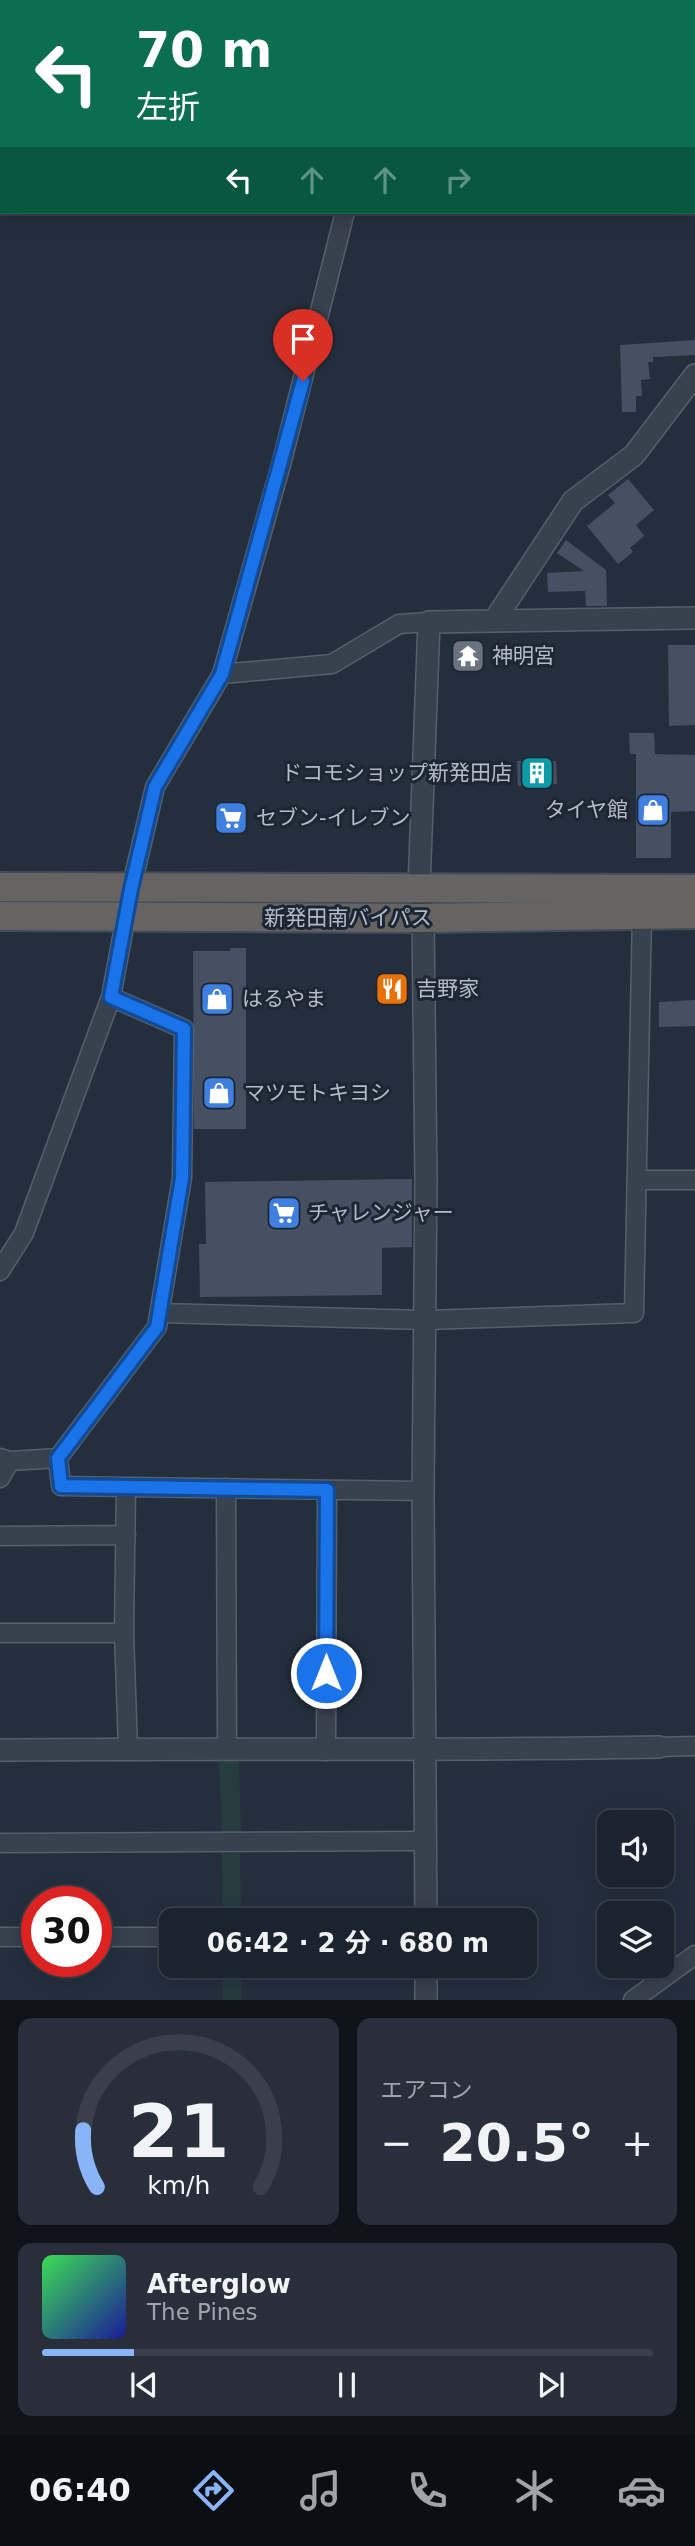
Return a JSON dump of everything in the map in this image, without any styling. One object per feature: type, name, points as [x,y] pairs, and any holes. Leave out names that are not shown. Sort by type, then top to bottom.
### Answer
[{"type":"highway","name":"新発田南バイパス","points":[[0,887],[695,889]]},
{"type":"highway","name":"新発田南バイパス","points":[[0,916],[423,918],[695,914]]},
{"type":"street","points":[[0,1271],[24,1233],[111,997],[131,889],[155,787],[222,674],[286,447],[344,214]]},
{"type":"street","points":[[494,621],[573,501],[634,455],[695,375]]},
{"type":"street","points":[[222,674],[332,664],[399,624],[695,618]]},
{"type":"street","points":[[426,1908],[427,1752],[423,1491],[426,1320],[423,918],[419,887],[429,622]]},
{"type":"street","points":[[160,1313],[426,1320],[634,1313],[642,913]]},
{"type":"street","points":[[111,997],[184,1029],[182,1178],[157,1327],[58,1458],[61,1486],[423,1491]]},
{"type":"street","points":[[637,1180],[695,1180]]},
{"type":"street","points":[[0,1478],[5,1460],[58,1458]]},
{"type":"street","points":[[126,1487],[124,1633],[128,1749]]},
{"type":"street","points":[[226,1488],[228,1747]]},
{"type":"street","points":[[326,1751],[327,1490]]},
{"type":"street","points":[[0,1536],[126,1535]]},
{"type":"street","points":[[0,1633],[124,1633]]},
{"type":"street","points":[[0,1750],[228,1747],[427,1752],[695,1746]]},
{"type":"street","points":[[0,1843],[426,1841]]},
{"type":"street","points":[[0,1937],[21,1937]]},
{"type":"street","points":[[112,1937],[159,1937]]},
{"type":"street","points":[[633,2000],[695,1955]]},
{"type":"street","points":[[426,1978],[426,2000]]},
{"type":"green space","points":[[239,1759],[241,1835],[222,1836],[219,1760]]},
{"type":"green space","points":[[240,1852],[241,1908],[223,1908],[222,1853]]},
{"type":"green space","points":[[223,1978],[241,1978],[241,2000],[223,2000]]},
{"type":"building","points":[[695,340],[695,355],[653,357],[653,362],[648,362],[650,379],[641,380],[642,396],[636,396],[636,412],[622,412],[620,345]]},
{"type":"building","points":[[628,479],[654,510],[636,525],[644,536],[630,548],[633,552],[618,564],[587,526],[615,503],[608,495]]},
{"type":"building","points":[[566,540],[606,570],[607,606],[586,606],[585,591],[548,592],[547,573],[584,571],[557,553]]},
{"type":"building","name":"神明宮","points":[[481,644],[482,661],[475,662],[475,666],[459,668],[459,646]]},
{"type":"building","points":[[668,645],[695,645],[695,725],[669,726]]},
{"type":"building","name":"タイヤ館","points":[[629,733],[654,733],[655,754],[695,755],[695,811],[671,812],[671,858],[636,858],[636,754],[630,754]]},
{"type":"building","name":"ドコモショップ新発田店","points":[[517,761],[556,761],[557,784],[518,786]]},
{"type":"building","points":[[230,948],[246,948],[246,1129],[194,1129],[193,951],[230,951]]},
{"type":"building","name":"吉野家","points":[[382,974],[401,974],[402,1004],[382,1004]]},
{"type":"building","points":[[695,1000],[695,1026],[659,1027],[659,1002]]},
{"type":"building","name":"チャレンジャー","points":[[412,1179],[412,1247],[382,1248],[382,1295],[200,1297],[199,1244],[206,1244],[205,1182]]},
{"type":"place","name":"神明宮","points":[[468,656]]},
{"type":"place","name":"ドコモショップ新発田店","points":[[537,773]]},
{"type":"place","name":"タイヤ館","points":[[653,810]]},
{"type":"place","name":"セブン-イレブン","points":[[231,818]]},
{"type":"place","name":"吉野家","points":[[392,989]]},
{"type":"place","name":"はるやま","points":[[217,999]]},
{"type":"place","name":"マツモトキヨシ","points":[[219,1093]]},
{"type":"place","name":"チャレンジャー","points":[[284,1213]]},
{"type":"route","points":[[303,381],[222,674],[155,787],[131,889],[111,997],[184,1029],[182,1178],[157,1327],[58,1458],[61,1486],[327,1490],[326,1673]]}]
